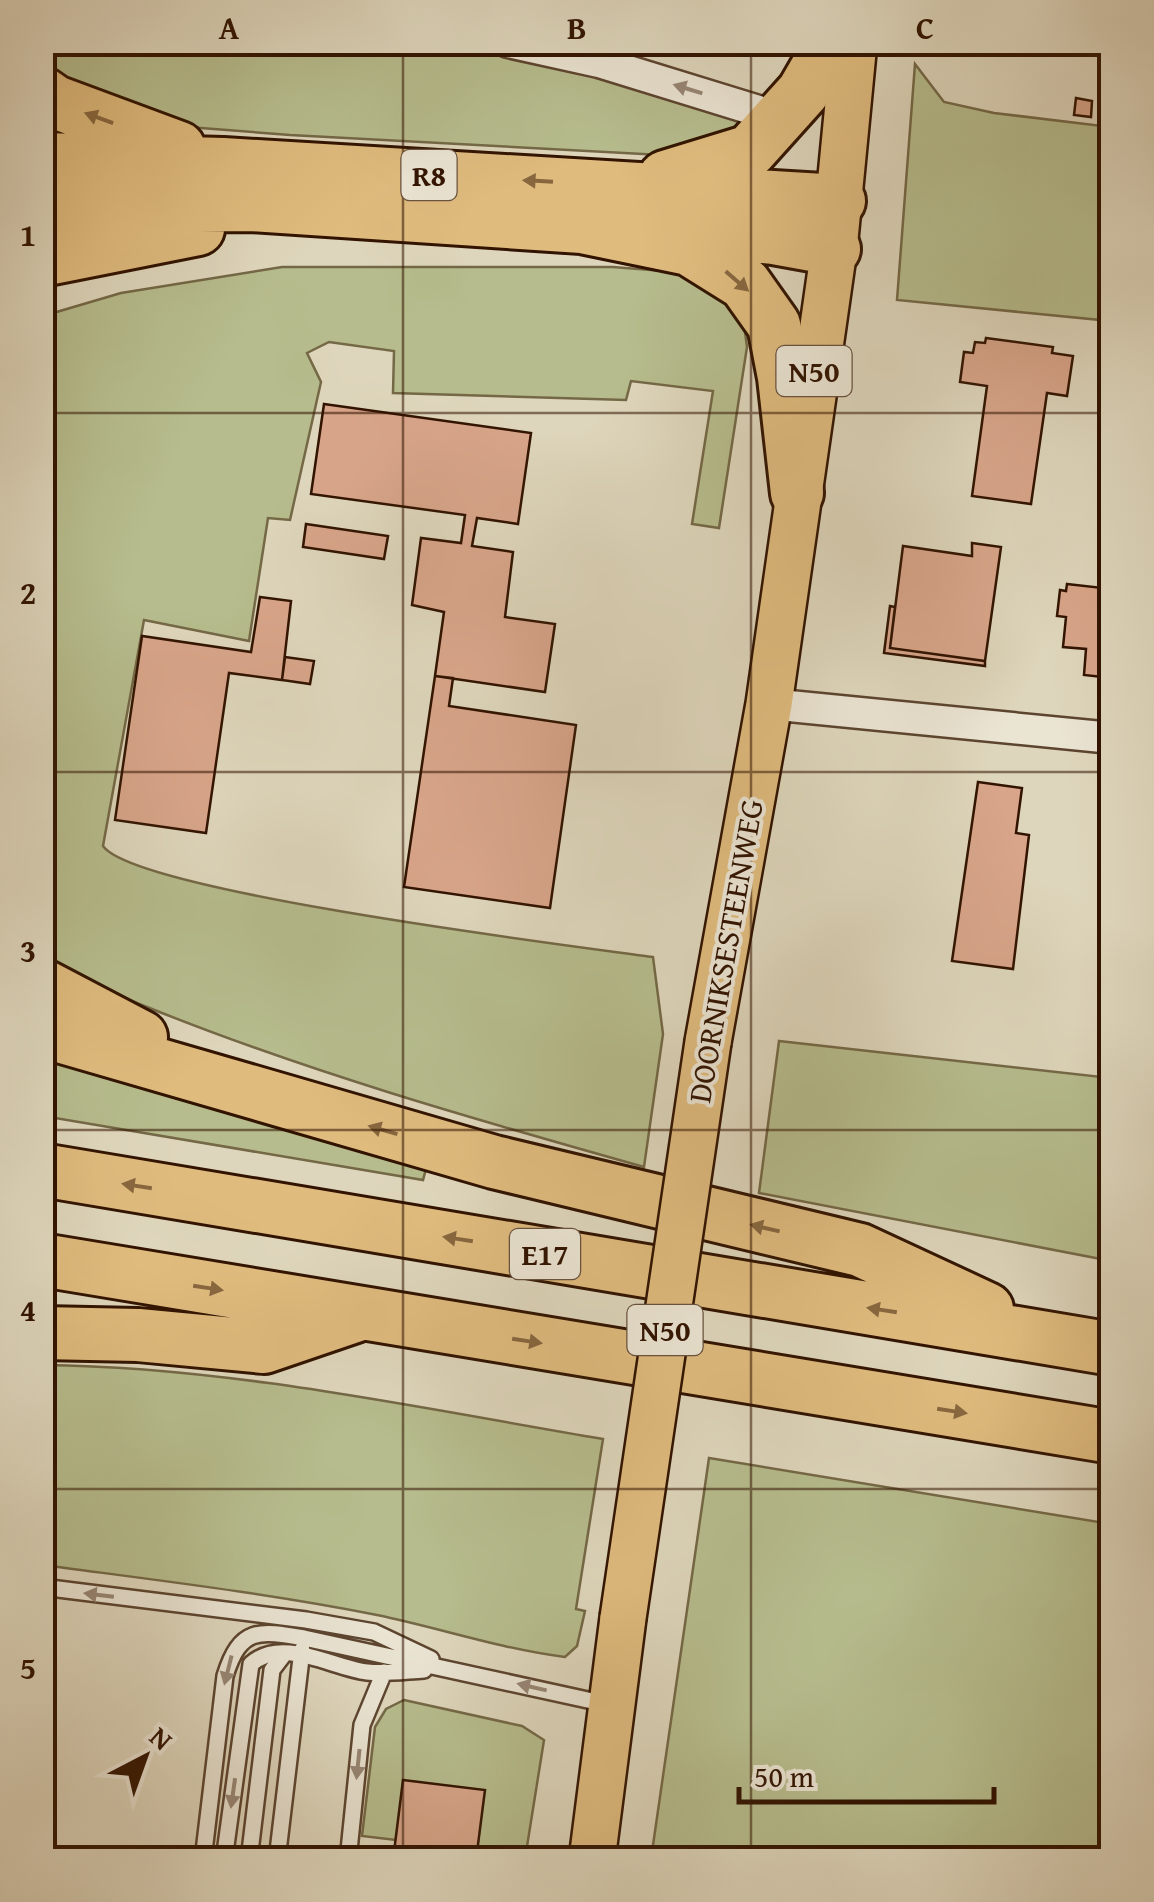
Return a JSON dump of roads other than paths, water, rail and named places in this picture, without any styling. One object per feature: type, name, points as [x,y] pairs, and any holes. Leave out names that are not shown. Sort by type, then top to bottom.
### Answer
[{"type":"highway","points":[[635,186],[750,150],[803,92],[832,42]]},
{"type":"highway","points":[[42,94],[222,164]]},
{"type":"highway","name":"R8","points":[[42,158],[635,186],[837,225]]},
{"type":"highway","name":"R8","points":[[42,206],[251,204],[582,227],[626,221],[773,238],[837,225]]},
{"type":"highway","points":[[42,260],[215,225],[370,213]]},
{"type":"highway","points":[[582,227],[689,249],[745,284],[774,325],[798,493]]},
{"type":"highway","points":[[42,984],[110,1018],[215,1082]]},
{"type":"highway","points":[[42,1030],[494,1162],[860,1250],[1047,1337]]},
{"type":"highway","name":"E17","points":[[42,1170],[1112,1349]]},
{"type":"highway","points":[[42,1260],[1112,1437]]},
{"type":"highway","points":[[42,1333],[138,1336],[264,1347],[362,1313]]},
{"type":"main road","name":"DOORNIKSESTEENWEG","points":[[592,1860],[610,1705],[708,1042],[768,704],[837,225],[854,42]]},
{"type":"street","points":[[508,42],[599,62],[781,118]]},
{"type":"street","points":[[768,704],[1112,738]]},
{"type":"lane","points":[[42,1588],[374,1632],[453,1669]]},
{"type":"lane","points":[[249,1860],[272,1670],[293,1654],[304,1638],[306,1620]]},
{"type":"lane","points":[[203,1860],[225,1676],[232,1653],[247,1637],[264,1631],[304,1638],[610,1705]]},
{"type":"lane","points":[[224,1860],[251,1664],[266,1654],[293,1654],[367,1672],[453,1669]]},
{"type":"lane","points":[[276,1860],[293,1654]]},
{"type":"lane","points":[[348,1860],[362,1725],[384,1672]]}]
